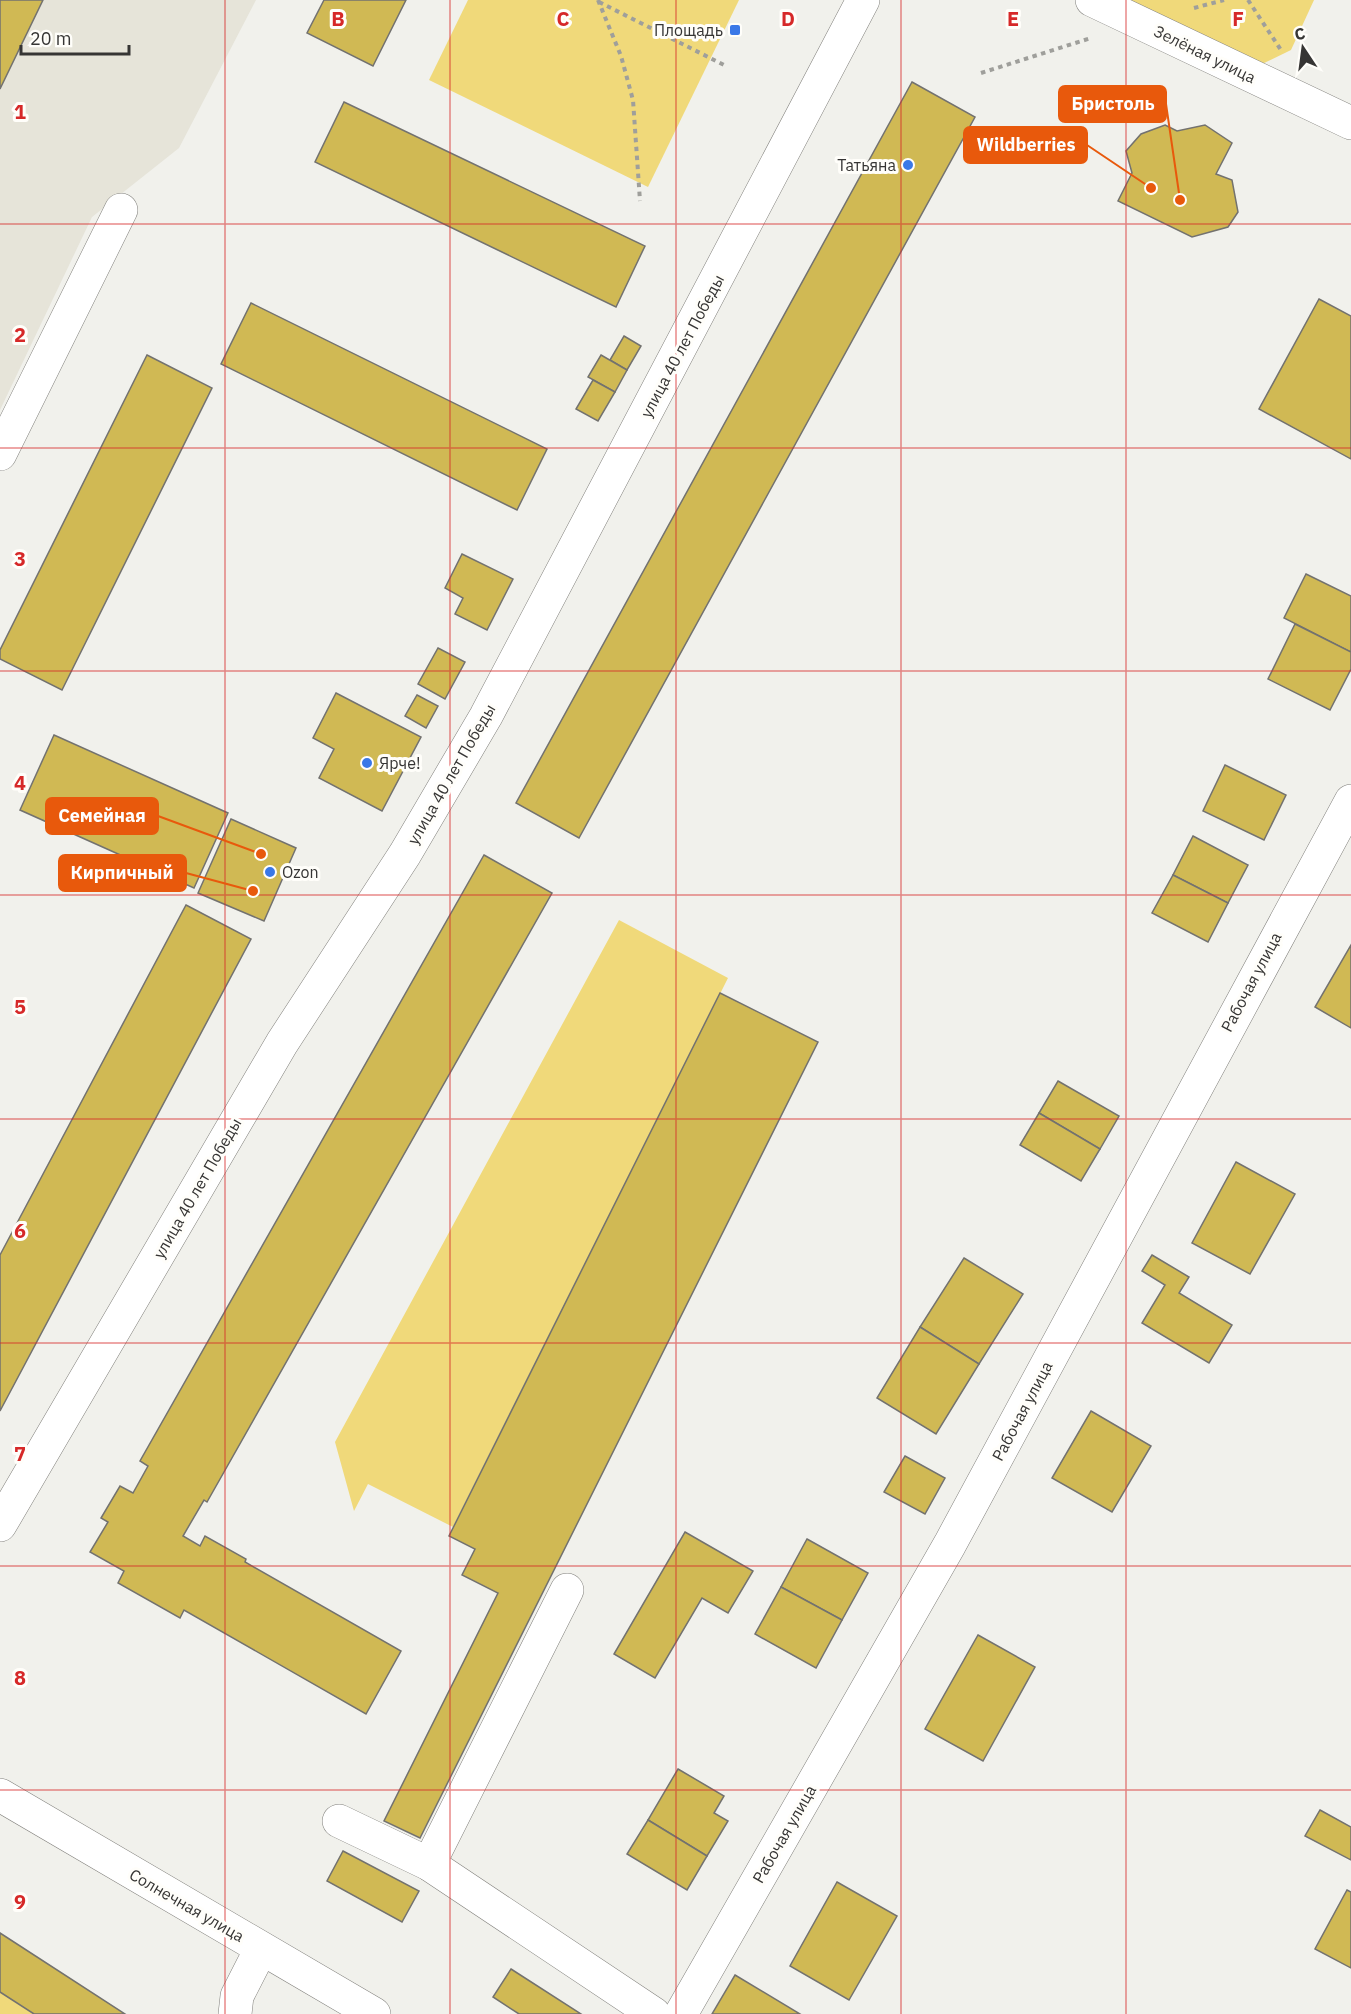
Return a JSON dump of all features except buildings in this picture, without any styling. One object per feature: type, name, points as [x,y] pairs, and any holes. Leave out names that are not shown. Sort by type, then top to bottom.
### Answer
[{"type":"street","name":"улица 40 лет Победы","points":[[0,1525],[282,1043],[405,854],[486,716],[863,0]]},
{"type":"street","name":"Зелёная улица","points":[[1092,0],[1351,123]]},
{"type":"street","points":[[0,454],[121,210]]},
{"type":"street","name":"Рабочая улица","points":[[681,2014],[950,1544],[1351,801]]},
{"type":"street","points":[[429,1864],[567,1590]]},
{"type":"street","name":"Солнечная улица","points":[[0,1795],[374,2014]]},
{"type":"street","points":[[339,1821],[429,1864],[654,2014]]},
{"type":"street","points":[[235,2014],[237,1996],[261,1949]]},
{"type":"path","points":[[597,0],[724,65]]},
{"type":"path","points":[[597,0],[621,56],[633,100],[640,201]]},
{"type":"path","points":[[1248,0],[1283,53]]},
{"type":"path","points":[[981,73],[1097,37]]},
{"type":"shaded area","points":[[0,0],[256,0],[179,148],[92,217],[0,410]]},
{"type":"shaded area","points":[[468,0],[739,0],[648,187],[429,80]]},
{"type":"shaded area","points":[[1126,0],[1314,0],[1291,50],[1262,64]]},
{"type":"shaded area","points":[[619,920],[728,978],[453,1527],[368,1484],[354,1511],[335,1442]]},
{"type":"shaded area","points":[[0,1980],[57,2014],[0,2014]]},
{"type":"place","name":"Площадь","points":[[735,30]]},
{"type":"place","name":"Татьяна","points":[[908,165]]},
{"type":"place","name":"Wildberries","points":[[1151,188]]},
{"type":"place","name":"Бристоль","points":[[1180,200]]},
{"type":"place","name":"Ярче!","points":[[367,763]]},
{"type":"place","name":"Семейная","points":[[261,854]]},
{"type":"place","name":"Ozon","points":[[270,872]]},
{"type":"place","name":"Кирпичный","points":[[253,891]]}]
